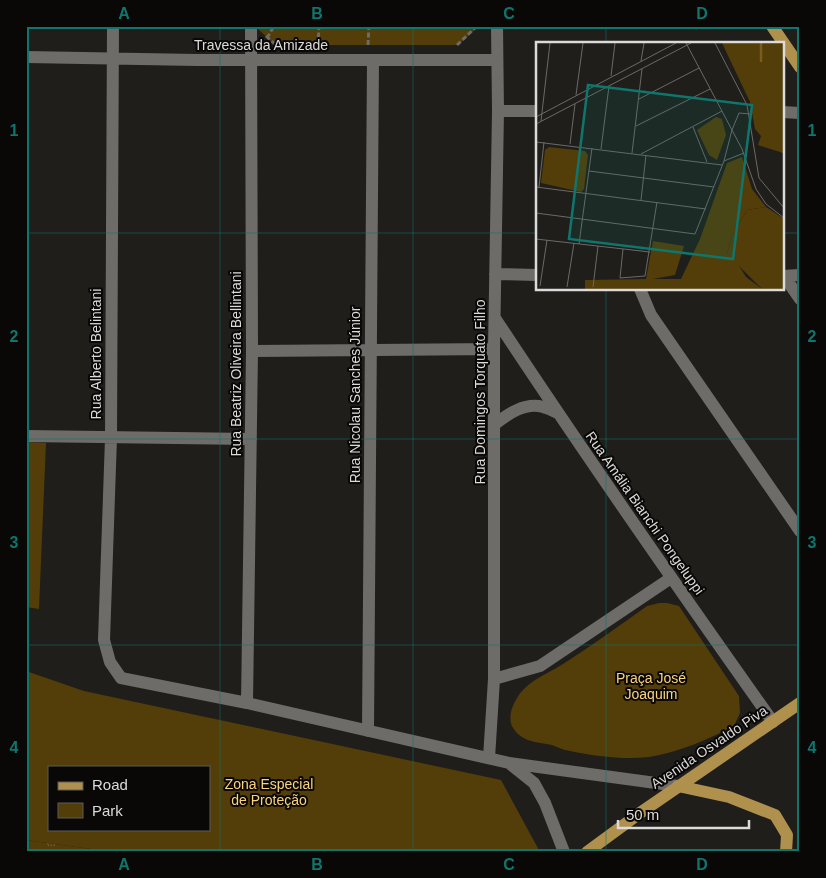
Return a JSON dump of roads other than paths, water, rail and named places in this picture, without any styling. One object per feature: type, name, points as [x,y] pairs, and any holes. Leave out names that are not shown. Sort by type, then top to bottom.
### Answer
[{"type":"main road","points":[[772,26],[783,42]]},
{"type":"main road","points":[[784,44],[800,67]]},
{"type":"main road","name":"Avenida Osvaldo Piva","points":[[587,852],[678,786],[800,703]]},
{"type":"main road","points":[[678,786],[729,797],[775,815],[787,835],[786,852]]},
{"type":"street","name":"Rua Alberto Belintani","points":[[113,26],[111,438],[104,640],[110,662],[121,678],[247,703]]},
{"type":"street","name":"Rua Beatriz Oliveira Bellintani","points":[[247,703],[252,351],[251,26]]},
{"type":"street","name":"Rua Domingos Torquato Filho","points":[[489,758],[494,679],[494,349],[498,111],[497,26]]},
{"type":"street","name":"Travessa da Amizade","points":[[26,57],[496,60]]},
{"type":"street","name":"Rua Nicolau Sanches Júnior","points":[[368,731],[373,60]]},
{"type":"street","points":[[498,111],[536,111]]},
{"type":"street","points":[[784,112],[800,112]]},
{"type":"street","points":[[495,274],[536,275]]},
{"type":"street","points":[[784,276],[800,275]]},
{"type":"street","points":[[784,277],[800,299]]},
{"type":"street","points":[[640,290],[651,315],[800,531]]},
{"type":"street","name":"Rua Amália Bianchi Pongeluppi","points":[[495,318],[671,578],[773,722]]},
{"type":"street","points":[[252,351],[494,349]]},
{"type":"street","points":[[495,424],[514,410],[529,406],[542,406],[558,413]]},
{"type":"street","points":[[26,436],[251,439]]},
{"type":"street","points":[[494,679],[540,666],[671,578]]},
{"type":"street","points":[[247,703],[509,763],[678,786]]},
{"type":"street","points":[[509,763],[534,783],[545,803],[564,852]]},
{"type":"park label","name":"Praça José Joaquim","points":[[651,686]]},
{"type":"park label","name":"Zona Especial de Proteção","points":[[269,792]]}]
